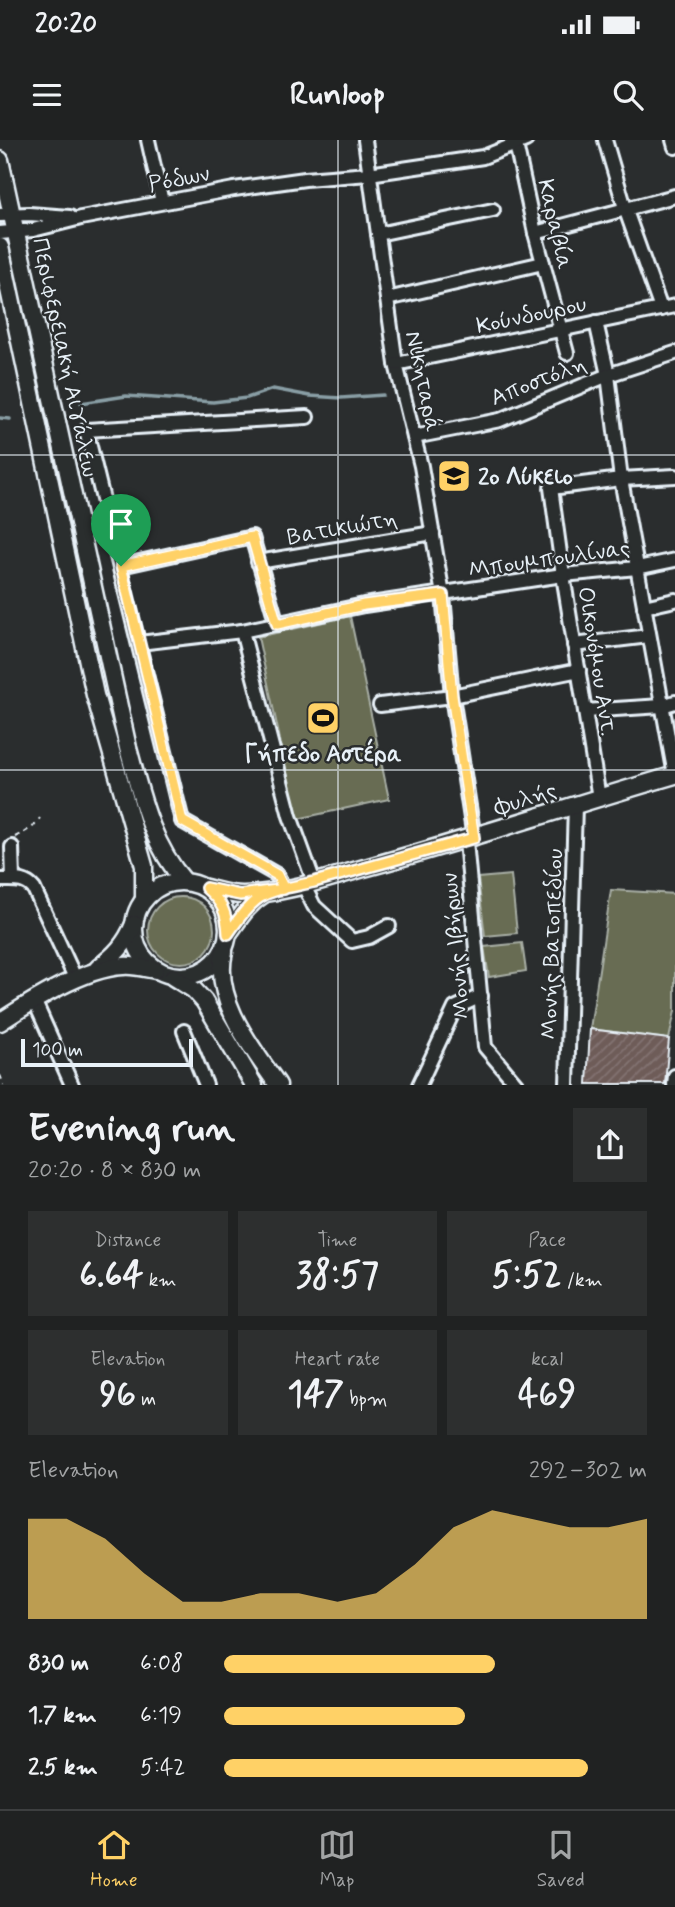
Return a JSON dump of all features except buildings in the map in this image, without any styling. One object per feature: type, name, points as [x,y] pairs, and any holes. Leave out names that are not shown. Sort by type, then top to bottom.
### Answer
[{"type":"main road","name":"Περιφερειακή Αιγάλεω","points":[[0,160],[8,232],[128,748],[157,840],[165,859],[184,881]]},
{"type":"main road","name":"Περιφερειακή Αιγάλεω","points":[[0,247],[95,695],[144,866],[144,899]]},
{"type":"main road","name":"Φυλής","points":[[206,888],[240,895],[266,893],[309,883],[470,840],[675,775]]},
{"type":"main road","points":[[83,977],[118,951],[128,938],[137,910],[155,889],[184,881],[206,888],[219,900],[227,916],[226,942],[220,974],[223,990],[240,1026],[278,1084]]},
{"type":"main road","name":"Φυλής","points":[[226,942],[244,910],[253,900],[266,893]]},
{"type":"main road","points":[[134,923],[134,937],[147,962],[194,990],[204,1001],[254,1084]]},
{"type":"main road","points":[[0,1022],[34,1000],[83,977],[124,966],[185,976],[201,972],[214,963],[226,942]]},
{"type":"street","points":[[148,140],[162,202]]},
{"type":"street","name":"Νικηταρά","points":[[365,140],[396,364],[414,437],[443,595],[452,696],[470,840]]},
{"type":"street","points":[[605,140],[625,208],[661,309]]},
{"type":"street","points":[[673,140],[675,147]]},
{"type":"street","name":"Ρόδων","points":[[8,232],[33,230],[80,218],[283,181],[369,174],[483,156],[519,142]]},
{"type":"street","name":"Καραβία","points":[[519,142],[535,233],[567,354]]},
{"type":"street","points":[[535,233],[675,196]]},
{"type":"street","points":[[378,234],[493,209]]},
{"type":"street","name":"Ρόδων","points":[[6,215],[80,218]]},
{"type":"street","points":[[387,299],[543,264]]},
{"type":"street","name":"Κούνδουρου","points":[[396,364],[675,306]]},
{"type":"street","points":[[596,322],[608,375],[621,479],[643,607],[669,704],[675,775]]},
{"type":"street","name":"Αποστόλη","points":[[414,437],[500,420],[608,375],[675,353]]},
{"type":"street","points":[[284,889],[277,875],[182,821],[86,430],[307,417]]},
{"type":"street","points":[[621,479],[675,476]]},
{"type":"street","name":"Οικονόμου Αντ.","points":[[598,798],[551,488],[621,479]]},
{"type":"street","name":"Βατικιώτη","points":[[258,562],[433,533]]},
{"type":"street","points":[[121,566],[252,537],[277,624]]},
{"type":"street","name":"Μπουμπουλίνας","points":[[139,643],[242,631],[364,605],[563,575],[637,568],[675,560]]},
{"type":"street","points":[[643,607],[675,600]]},
{"type":"street","points":[[242,631],[314,906],[352,941],[369,937],[389,926]]},
{"type":"street","points":[[574,645],[649,636]]},
{"type":"street","points":[[380,705],[452,696],[579,670]]},
{"type":"street","points":[[585,711],[669,704]]},
{"type":"street","name":"Μονής Βατοπεδίου","points":[[568,1084],[575,805]]},
{"type":"street","name":"Μονής Ιβήρων","points":[[470,840],[485,1047],[517,1084]]},
{"type":"street","points":[[12,847],[6,880],[22,880],[34,889],[83,977]]},
{"type":"street","points":[[419,1084],[455,1008],[481,996]]},
{"type":"street","points":[[34,1000],[72,1084]]},
{"type":"street","points":[[184,1031],[206,1084]]},
{"type":"street","points":[[674,1084],[675,1076]]},
{"type":"path","points":[[12,847],[15,837],[32,828],[40,818]]},
{"type":"path","points":[[0,1075],[4,1084]]},
{"type":"green space","name":"Γήπεδο Αστέρα","points":[[350,616],[389,799],[297,819],[258,637]]},
{"type":"green space","points":[[511,875],[517,933],[485,936],[478,878]]},
{"type":"green space","points":[[611,890],[675,894],[675,1011],[669,1039],[590,1029]]},
{"type":"green space","points":[[174,897],[188,897],[200,902],[209,911],[214,930],[212,943],[205,954],[188,963],[174,963],[162,958],[153,949],[148,937],[148,923],[153,911],[162,902]]},
{"type":"green space","points":[[522,943],[526,971],[489,977],[484,947]]},
{"type":"waterway","points":[[81,403],[126,396],[213,402],[247,398],[273,389],[341,398],[383,395]]},
{"type":"waterway","points":[[0,418],[10,419]]},
{"type":"place","name":"2ο Λύκειο","points":[[454,476]]},
{"type":"place","name":"Γήπεδο Αστέρα","points":[[323,718]]},
{"type":"route","points":[[121,566],[182,821],[277,875],[284,889],[240,895],[206,888],[219,900],[227,916],[228,934],[253,900],[266,893],[284,889],[303,884],[314,882],[474,838],[452,696],[443,595],[364,605],[277,624],[252,537],[121,566]]}]
